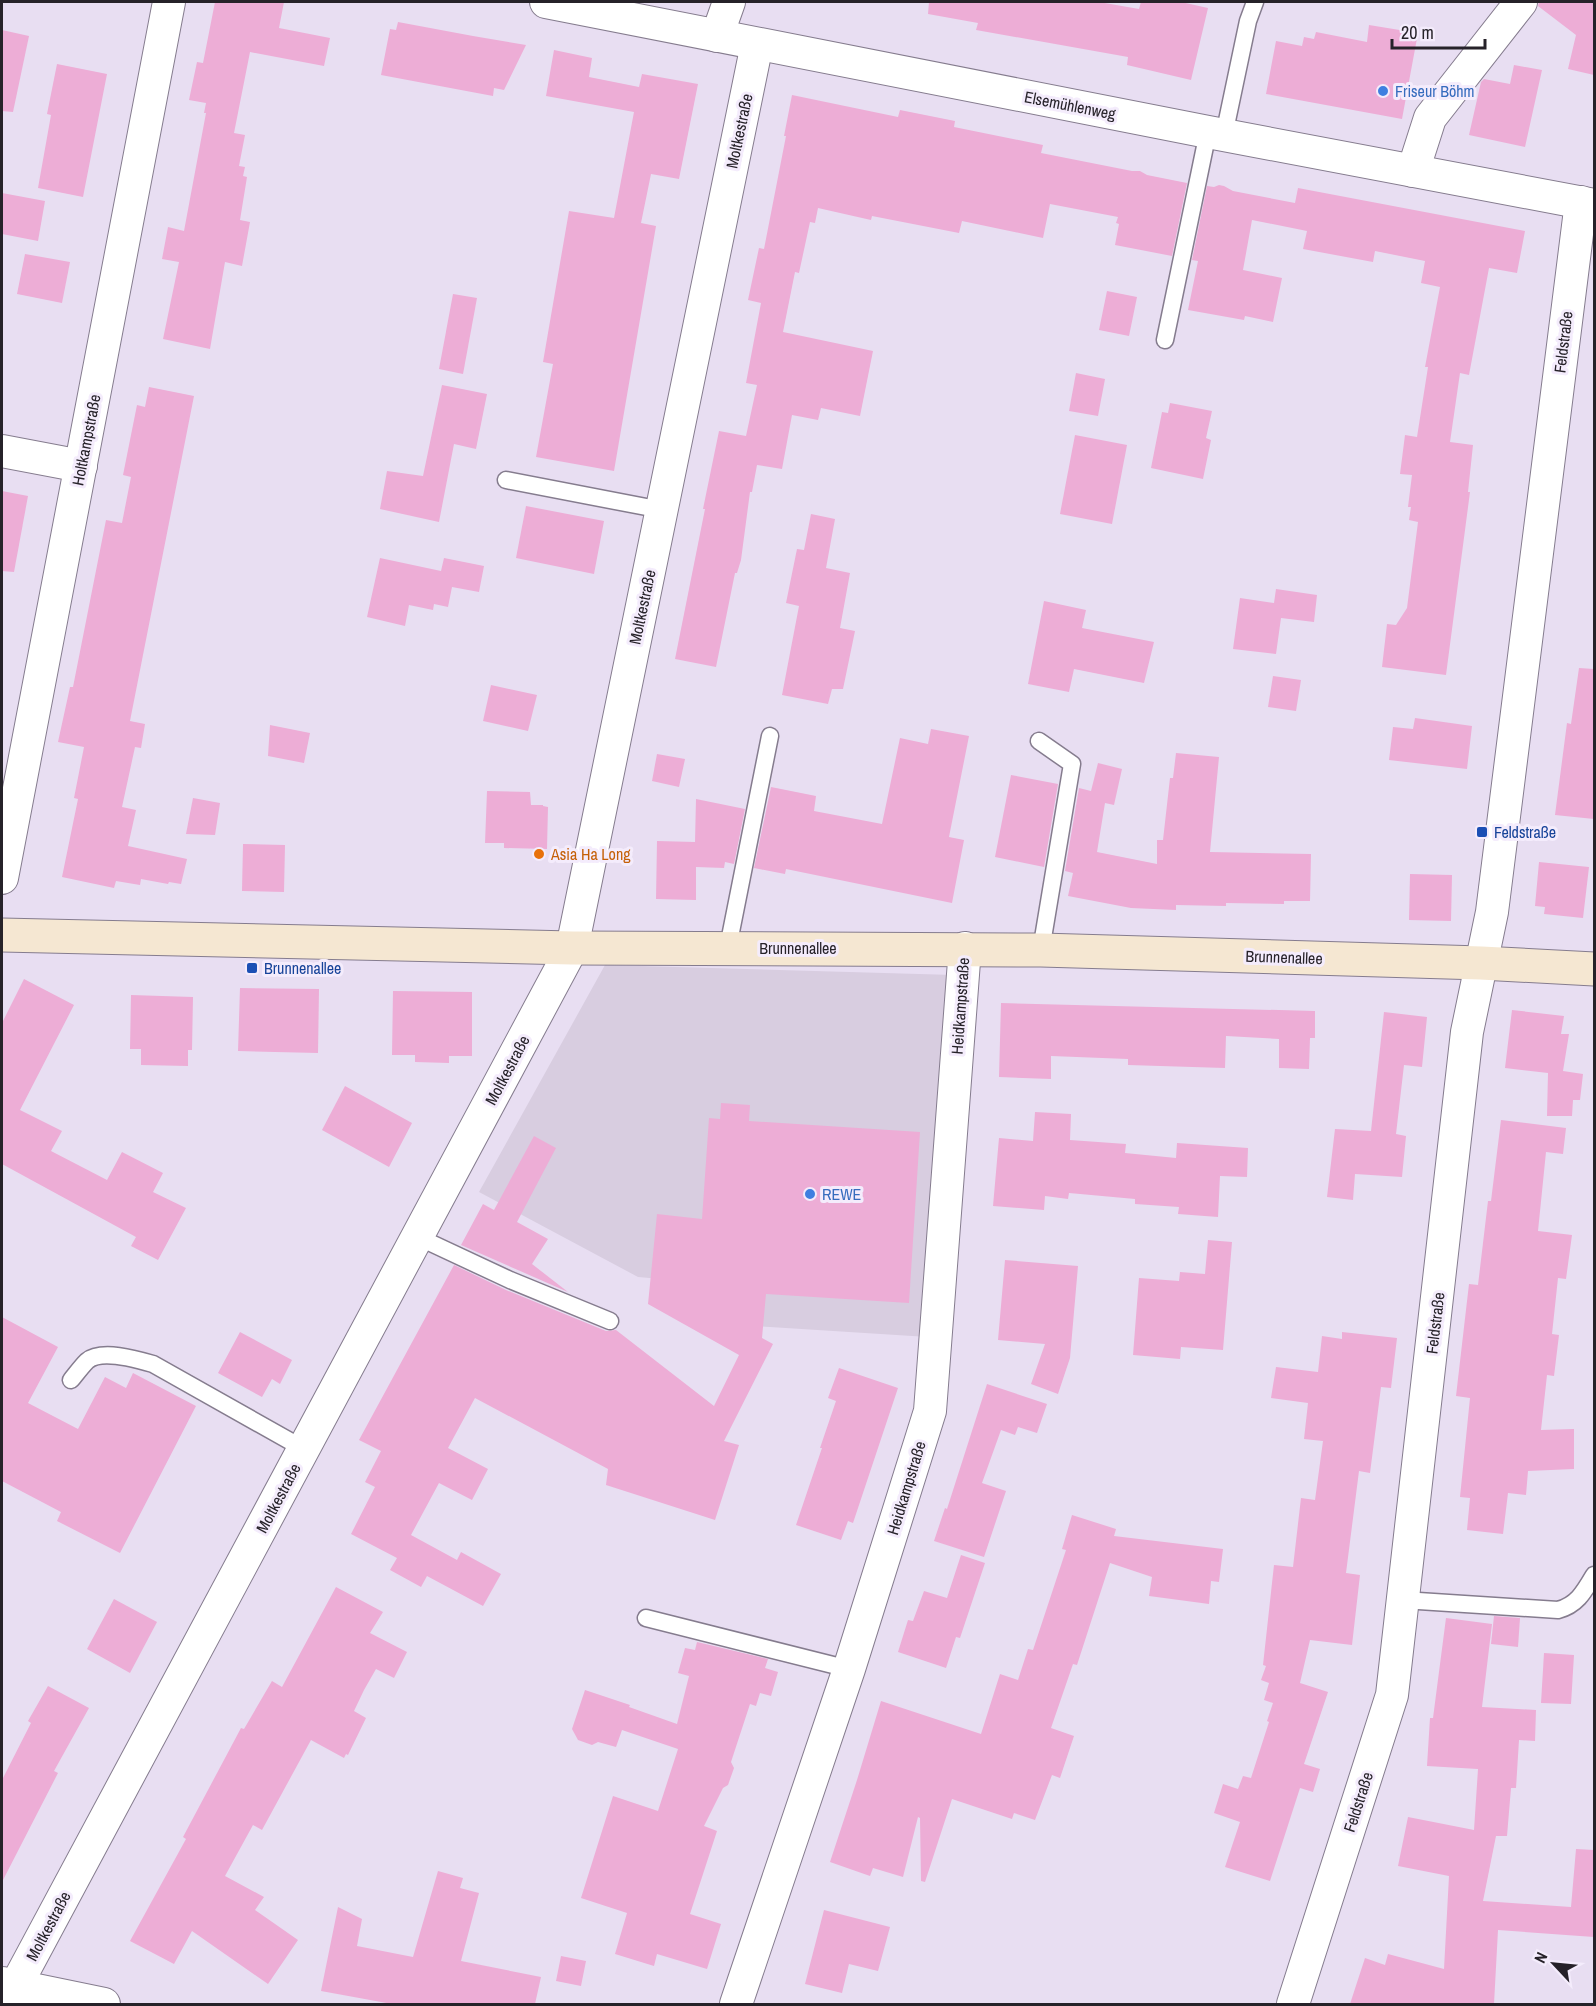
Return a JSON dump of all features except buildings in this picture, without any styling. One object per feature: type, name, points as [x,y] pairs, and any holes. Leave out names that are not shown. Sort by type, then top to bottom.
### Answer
[{"type":"street","name":"Holtkampstraße","points":[[2,878],[169,2]]},
{"type":"street","name":"Elsemühlenweg","points":[[546,2],[1216,134],[1588,204]]},
{"type":"street","points":[[717,36],[729,2]]},
{"type":"street","points":[[1413,171],[1430,118],[1521,2]]},
{"type":"street","name":"Moltkestraße","points":[[8,1991],[304,1449],[572,948],[757,44]]},
{"type":"street","name":"Feldstraße","points":[[1293,2004],[1392,1695],[1467,1032],[1492,912],[1588,204]]},
{"type":"street","points":[[2,451],[81,466]]},
{"type":"street","name":"Brunnenallee","points":[[2,935],[572,948],[965,948],[1481,963],[1594,969]]},
{"type":"street","name":"Heidkampstraße","points":[[736,2004],[849,1670],[930,1411],[965,948]]},
{"type":"street","points":[[8,1991],[104,2004]]},
{"type":"lane","points":[[1165,340],[1216,134],[1255,2]]},
{"type":"lane","points":[[506,480],[662,510]]},
{"type":"lane","points":[[728,947],[770,736]]},
{"type":"lane","points":[[1039,741],[1072,764],[1041,950]]},
{"type":"lane","points":[[418,1237],[510,1280],[610,1320]]},
{"type":"lane","points":[[71,1380],[88,1359],[126,1356],[153,1364],[304,1449]]},
{"type":"lane","points":[[1403,1600],[1558,1610],[1570,1606],[1582,1595],[1594,1575]]},
{"type":"lane","points":[[646,1618],[849,1670]]},
{"type":"shaded area","points":[[605,965],[954,975],[928,1337],[755,1326],[661,1279],[638,1277],[479,1192]]},
{"type":"place","name":"Friseur Böhm","points":[[1383,91]]},
{"type":"place","name":"Feldstraße","points":[[1482,832]]},
{"type":"place","name":"Asia Ha Long","points":[[539,854]]},
{"type":"place","name":"Brunnenallee","points":[[252,968]]},
{"type":"place","name":"REWE","points":[[810,1194]]}]
